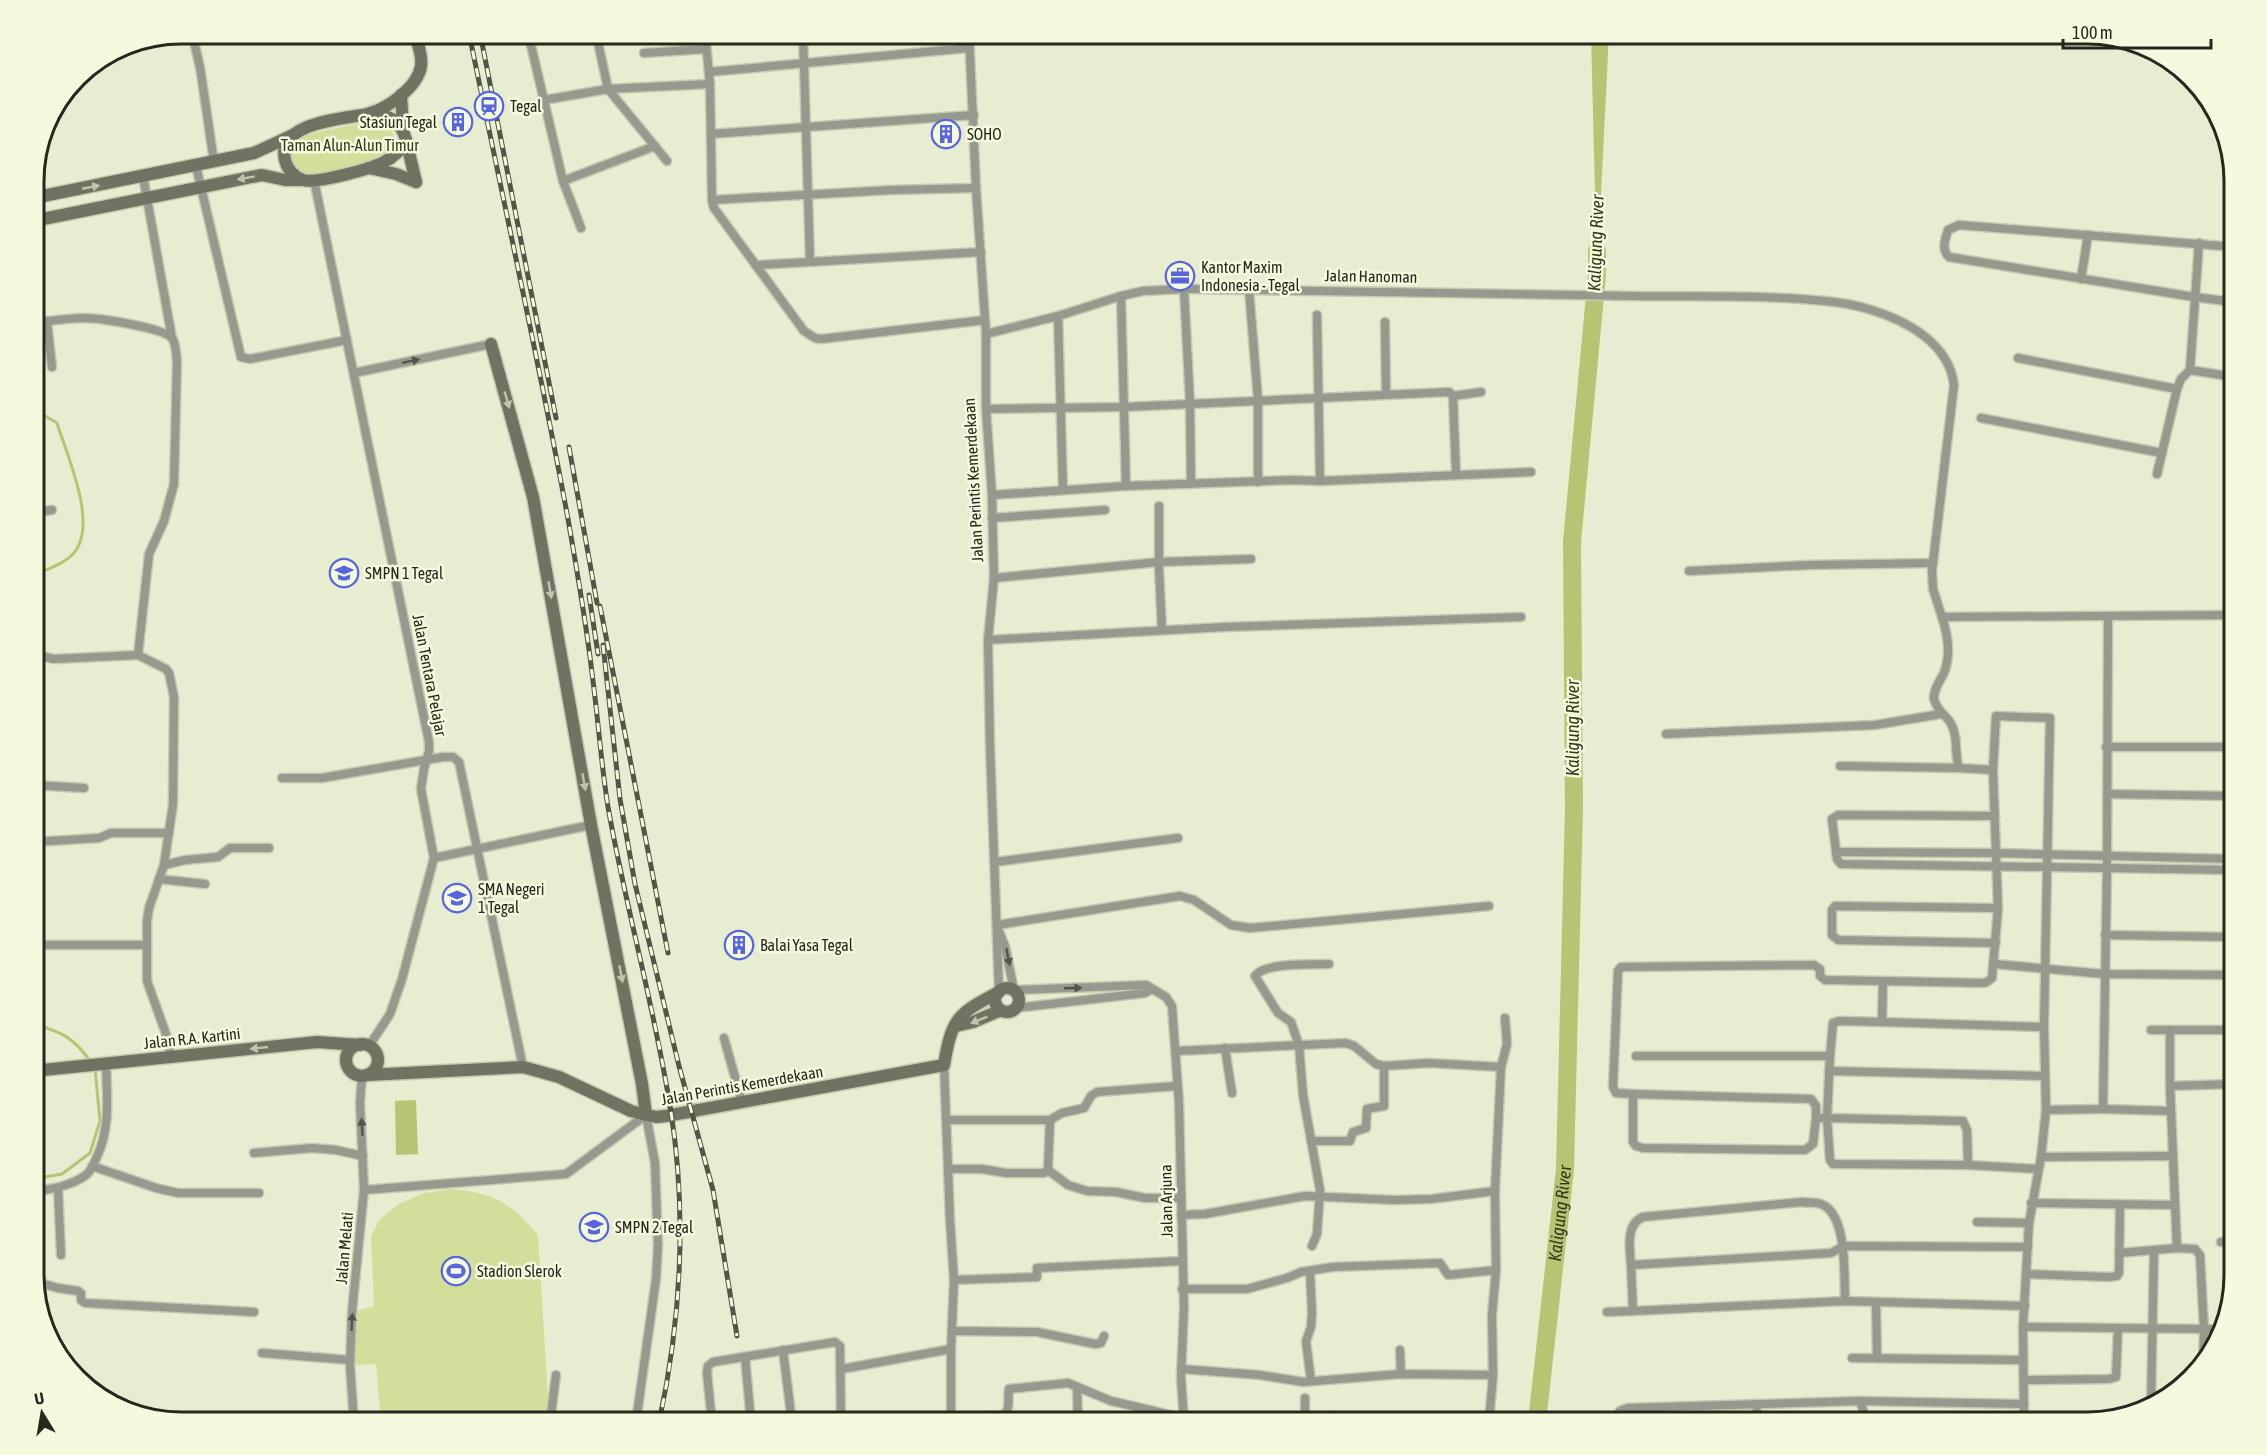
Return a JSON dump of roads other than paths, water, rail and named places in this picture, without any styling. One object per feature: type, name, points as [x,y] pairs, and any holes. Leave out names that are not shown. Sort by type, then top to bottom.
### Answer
[{"type":"street","points":[[194,44],[214,162]]},
{"type":"street","points":[[44,196],[254,153],[306,127],[368,114],[386,107],[418,77],[421,60],[417,44]]},
{"type":"street","points":[[531,44],[562,181],[581,228]]},
{"type":"street","points":[[598,44],[608,88],[667,161]]},
{"type":"street","points":[[706,44],[710,84],[714,208],[758,265],[804,331],[815,339],[834,338],[985,320]]},
{"type":"street","points":[[804,44],[810,261]]},
{"type":"street","name":"Jalan Perintis Kemerdekaan","points":[[969,44],[986,334],[986,409],[992,495],[994,578],[988,639],[999,992],[996,999],[1001,1010]]},
{"type":"street","points":[[709,72],[969,48]]},
{"type":"street","points":[[644,53],[706,49]]},
{"type":"street","points":[[544,100],[608,88],[710,84]]},
{"type":"street","points":[[369,168],[396,174],[416,182],[403,127],[401,95]]},
{"type":"street","points":[[368,114],[384,116],[398,122],[403,127]]},
{"type":"street","points":[[711,134],[974,115]]},
{"type":"street","points":[[291,135],[284,151],[285,160],[293,174],[308,180]]},
{"type":"street","points":[[44,219],[262,175],[285,180],[308,180],[369,168],[393,157],[403,147],[406,140]]},
{"type":"street","points":[[562,181],[655,146]]},
{"type":"street","points":[[196,166],[241,357],[250,359],[347,340]]},
{"type":"street","points":[[138,655],[149,554],[164,521],[176,467],[177,361],[143,176]]},
{"type":"street","name":"Jalan Tentara Pelajar","points":[[308,180],[347,340],[429,742],[421,789],[434,858],[402,979],[390,1014],[368,1047]]},
{"type":"street","points":[[712,200],[976,188]]},
{"type":"street","points":[[2224,246],[1959,225],[1948,230],[1943,245],[1949,257],[2224,301]]},
{"type":"street","points":[[2081,279],[2088,235]]},
{"type":"street","points":[[2157,474],[2177,389],[2181,379],[2190,369],[2199,243]]},
{"type":"street","points":[[758,265],[981,252]]},
{"type":"street","points":[[1184,289],[1190,403],[1191,484]]},
{"type":"street","name":"Jalan Hanoman","points":[[986,334],[1058,316],[1121,296],[1143,291],[1184,289],[1633,296],[1748,295],[1840,303],[1884,314],[1932,342],[1943,354],[1950,368],[1954,385],[1933,563],[1933,589],[1948,646],[1948,660],[1934,700],[1941,714]]},
{"type":"street","points":[[1249,290],[1258,400],[1258,482]]},
{"type":"street","points":[[1121,296],[1126,486]]},
{"type":"street","points":[[1317,315],[1320,481]]},
{"type":"street","points":[[1058,316],[1063,490]]},
{"type":"street","points":[[44,321],[88,318],[147,327],[162,331],[172,338]]},
{"type":"street","points":[[47,321],[52,367]]},
{"type":"street","points":[[1385,322],[1386,394]]},
{"type":"street","points":[[354,373],[491,344],[533,497],[591,825],[642,1084],[655,1163],[658,1245],[656,1280],[637,1412]]},
{"type":"street","points":[[2018,358],[2177,389]]},
{"type":"street","points":[[2190,369],[2224,375]]},
{"type":"street","points":[[986,409],[1125,407],[1449,392],[1453,396],[1456,474]]},
{"type":"street","points":[[1453,396],[1480,392]]},
{"type":"street","points":[[1982,418],[2162,453]]},
{"type":"street","points":[[992,495],[1126,486],[1532,472]]},
{"type":"street","points":[[1159,506],[1162,630]]},
{"type":"street","points":[[44,511],[52,510]]},
{"type":"street","points":[[992,518],[1105,510]]},
{"type":"street","points":[[994,578],[1159,562],[1251,560]]},
{"type":"street","points":[[1689,571],[1810,565],[1933,563]]},
{"type":"street","points":[[1942,617],[2224,615]]},
{"type":"street","points":[[2103,1109],[2108,616]]},
{"type":"street","points":[[988,639],[1162,630],[1521,617]]},
{"type":"street","points":[[44,657],[54,659],[138,655],[166,669],[172,680],[175,781],[164,865],[149,908],[147,945],[148,986],[166,1034],[171,1057]]},
{"type":"street","points":[[1666,734],[1875,724],[1941,714],[1950,723],[1955,734],[1959,768]]},
{"type":"street","points":[[1633,1094],[1633,1142],[1635,1146],[1643,1148],[1805,1150],[1813,1144],[1816,1106],[1811,1099],[1633,1094],[1618,1094],[1614,1092],[1618,971],[1621,967],[1815,965],[1820,969],[1820,976],[1825,980],[1987,982],[1992,978],[1998,908],[1993,770],[1996,716],[2050,717],[2044,1027],[2046,1110],[2041,1157],[2037,1168],[2029,1223],[2023,1327],[2024,1412]]},
{"type":"street","points":[[2106,747],[2224,747]]},
{"type":"street","points":[[282,778],[322,778],[447,756],[459,762],[523,1067]]},
{"type":"street","points":[[1840,766],[1993,770]]},
{"type":"street","points":[[44,786],[84,788]]},
{"type":"street","points":[[2107,794],[2224,796]]},
{"type":"street","points":[[1995,816],[1838,815],[1832,819],[1836,852],[1840,864],[1996,864],[2224,870]]},
{"type":"street","points":[[434,858],[591,825]]},
{"type":"street","points":[[44,841],[99,838],[111,833],[168,832]]},
{"type":"street","points":[[995,862],[1178,838]]},
{"type":"street","points":[[164,865],[185,860],[218,857],[230,848],[269,848]]},
{"type":"street","points":[[1836,852],[2224,859]]},
{"type":"street","points":[[2156,856],[2156,869]]},
{"type":"street","points":[[159,879],[205,884]]},
{"type":"street","points":[[997,925],[1180,896],[1194,900],[1232,925],[1250,928],[1489,906]]},
{"type":"street","points":[[1996,943],[1838,940],[1832,935],[1832,910],[1835,906],[1998,908]]},
{"type":"street","name":"Jalan Perintis Kemerdekaan","points":[[997,925],[1005,946],[1014,990],[1019,1000],[1016,1008]]},
{"type":"street","points":[[2105,935],[2224,937]]},
{"type":"street","points":[[44,945],[147,945]]},
{"type":"street","points":[[1312,1246],[1317,1234],[1320,1196],[1303,1095],[1299,1045],[1291,1022],[1278,1012],[1255,976],[1263,969],[1281,966],[1329,964]]},
{"type":"street","points":[[1994,964],[2104,974],[2224,975]]},
{"type":"street","points":[[1882,1022],[1883,981]]},
{"type":"street","points":[[951,1412],[954,1280],[944,1065],[947,1043],[961,1014],[1004,988],[1014,990],[1146,985],[1152,989],[1145,993],[1016,1008],[1007,1012],[1001,1010],[973,1022],[956,1026]]},
{"type":"street","name":"Jalan Arjuna","points":[[1152,989],[1166,997],[1172,1006],[1176,1052],[1184,1307],[1181,1369],[1183,1412]]},
{"type":"street","points":[[1490,1412],[1493,1375],[1492,1316],[1496,1270],[1495,1191],[1501,1067],[1507,1044],[1505,1018]]},
{"type":"street","points":[[2037,1168],[1968,1165],[1835,1166],[1830,1160],[1827,1118],[1829,1071],[1833,1023],[1839,1021],[2044,1027]]},
{"type":"street","points":[[2151,1030],[2224,1030]]},
{"type":"street","points":[[2170,1030],[2177,1248]]},
{"type":"street","points":[[724,1038],[742,1102]]},
{"type":"street","points":[[317,1042],[335,1052],[352,1073],[365,1076],[375,1069],[376,1054],[368,1047],[355,1046],[347,1054],[346,1064]]},
{"type":"street","name":"Jalan R.A. Kartini","points":[[44,1070],[317,1042],[368,1047]]},
{"type":"street","points":[[1176,1052],[1346,1044],[1354,1046],[1376,1064],[1384,1066],[1429,1063],[1501,1067]]},
{"type":"street","points":[[368,1047],[386,1064],[410,1074]]},
{"type":"street","points":[[1225,1048],[1232,1093]]},
{"type":"street","points":[[1636,1056],[1830,1056]]},
{"type":"street","points":[[44,1190],[58,1188],[84,1176],[101,1149],[108,1113],[104,1064]]},
{"type":"street","name":"Jalan Perintis Kemerdekaan","points":[[365,1076],[523,1067],[560,1077],[630,1111],[656,1117],[944,1065]]},
{"type":"street","points":[[1311,1141],[1350,1141],[1353,1132],[1366,1128],[1367,1109],[1384,1106],[1384,1066]]},
{"type":"street","points":[[1829,1071],[2045,1076]]},
{"type":"street","name":"Jalan Melati","points":[[353,1412],[350,1359],[352,1312],[364,1190],[360,1103],[365,1076]]},
{"type":"street","points":[[2170,1086],[2224,1084]]},
{"type":"street","points":[[947,1120],[1050,1120],[1062,1113],[1084,1108],[1091,1095],[1097,1092],[1177,1086]]},
{"type":"street","points":[[2046,1110],[2171,1111]]},
{"type":"street","points":[[364,1190],[566,1174],[646,1115]]},
{"type":"street","points":[[1816,1118],[1963,1121],[1968,1130],[1968,1165]]},
{"type":"street","points":[[1048,1170],[1050,1120]]},
{"type":"street","points":[[254,1153],[312,1149],[336,1150],[363,1155]]},
{"type":"street","points":[[2041,1157],[2173,1156]]},
{"type":"street","points":[[92,1166],[156,1188],[178,1193],[259,1193]]},
{"type":"street","points":[[948,1169],[981,1168],[1037,1174],[1048,1170]]},
{"type":"street","points":[[1048,1170],[1068,1185],[1087,1191],[1116,1192],[1145,1198],[1181,1198]]},
{"type":"street","points":[[58,1188],[61,1255]]},
{"type":"street","points":[[1181,1215],[1205,1214],[1305,1196],[1431,1200],[1495,1191]]},
{"type":"street","points":[[1633,1311],[1630,1247],[1632,1226],[1638,1219],[1802,1202],[1820,1204],[1834,1217],[1844,1246],[1845,1301]]},
{"type":"street","points":[[2031,1203],[2175,1205]]},
{"type":"street","points":[[2027,1274],[2112,1277],[2119,1273],[2120,1205]]},
{"type":"street","points":[[1977,1222],[2029,1223]]},
{"type":"street","points":[[1631,1265],[1831,1253],[1844,1246],[2028,1246]]},
{"type":"street","points":[[2119,1253],[2177,1248],[2195,1249],[2200,1255],[2204,1345]]},
{"type":"street","points":[[2151,1395],[2154,1251]]},
{"type":"street","points":[[954,1280],[1037,1277],[1038,1268],[1182,1261]]},
{"type":"street","points":[[1182,1289],[1247,1289],[1333,1266],[1440,1263],[1444,1265],[1445,1273],[1448,1275],[1496,1270]]},
{"type":"street","points":[[1310,1271],[1312,1313],[1311,1328],[1306,1341],[1311,1381]]},
{"type":"street","points":[[44,1284],[78,1291],[81,1300],[90,1304],[254,1312]]},
{"type":"street","points":[[1607,1312],[1845,1301],[2025,1306]]},
{"type":"street","points":[[1876,1302],[1877,1357]]},
{"type":"street","points":[[2023,1327],[2212,1329]]},
{"type":"street","points":[[2024,1380],[2116,1377],[2118,1328]]},
{"type":"street","points":[[953,1331],[1037,1332],[1095,1344],[1101,1343],[1104,1336]]},
{"type":"street","points":[[711,1412],[707,1373],[708,1366],[713,1362],[835,1342],[840,1346],[841,1412]]},
{"type":"street","points":[[842,1369],[951,1349]]},
{"type":"street","points":[[783,1350],[791,1412]]},
{"type":"street","points":[[1400,1350],[1401,1374]]},
{"type":"street","points":[[262,1353],[350,1359]]},
{"type":"street","points":[[745,1357],[750,1412]]},
{"type":"street","points":[[1852,1358],[2024,1360]]},
{"type":"street","points":[[1181,1369],[1260,1375],[1293,1382],[1401,1374],[1493,1375]]},
{"type":"street","points":[[552,1412],[556,1375]]},
{"type":"street","points":[[1006,1412],[1010,1389],[1055,1383],[1068,1383],[1111,1401],[1153,1412]]},
{"type":"street","points":[[1077,1387],[1078,1412]]},
{"type":"street","points":[[1305,1398],[1305,1412]]},
{"type":"street","points":[[1619,1412],[1628,1408],[1860,1401],[2024,1404]]},
{"type":"street","points":[[1860,1401],[1864,1412]]},
{"type":"street","points":[[1756,1404],[1757,1412]]},
{"type":"waterway","name":"Kaligung River","points":[[1538,1412],[1565,1169],[1574,808],[1572,542],[1597,274],[1597,251]]},
{"type":"waterway","points":[[44,415],[57,423],[74,472],[83,528],[79,544],[71,556],[44,571]]},
{"type":"waterway","points":[[44,1027],[72,1041],[91,1062]]},
{"type":"waterway","points":[[44,1177],[62,1174],[90,1153],[100,1121],[95,1068]]},
{"type":"railway","points":[[471,44],[568,519],[587,635],[608,807],[657,1035],[671,1112],[679,1189],[679,1268],[677,1307],[661,1412]]},
{"type":"railway","points":[[482,44],[556,418]]},
{"type":"railway","points":[[569,447],[597,603]]},
{"type":"railway","points":[[589,595],[598,654]]},
{"type":"railway","points":[[600,606],[668,953]]},
{"type":"railway","points":[[603,645],[620,799],[635,884],[679,1066],[713,1190],[737,1336]]},
{"type":"place","name":"Tegal","points":[[489,106]]},
{"type":"place","name":"Stasiun Tegal","points":[[458,122]]},
{"type":"place","name":"SOHO","points":[[946,134]]},
{"type":"place","name":"Kantor Maxim Indonesia - Tegal","points":[[1180,276]]},
{"type":"place","name":"SMPN 1 Tegal","points":[[344,573]]},
{"type":"place","name":"SMA Negeri 1 Tegal","points":[[457,898]]},
{"type":"place","name":"Balai Yasa Tegal","points":[[739,945]]},
{"type":"place","name":"SMPN 2 Tegal","points":[[594,1227]]},
{"type":"place","name":"Stadion Slerok","points":[[456,1271]]},
{"type":"park label","name":"Taman Alun-Alun Timur","points":[[350,145]]}]
